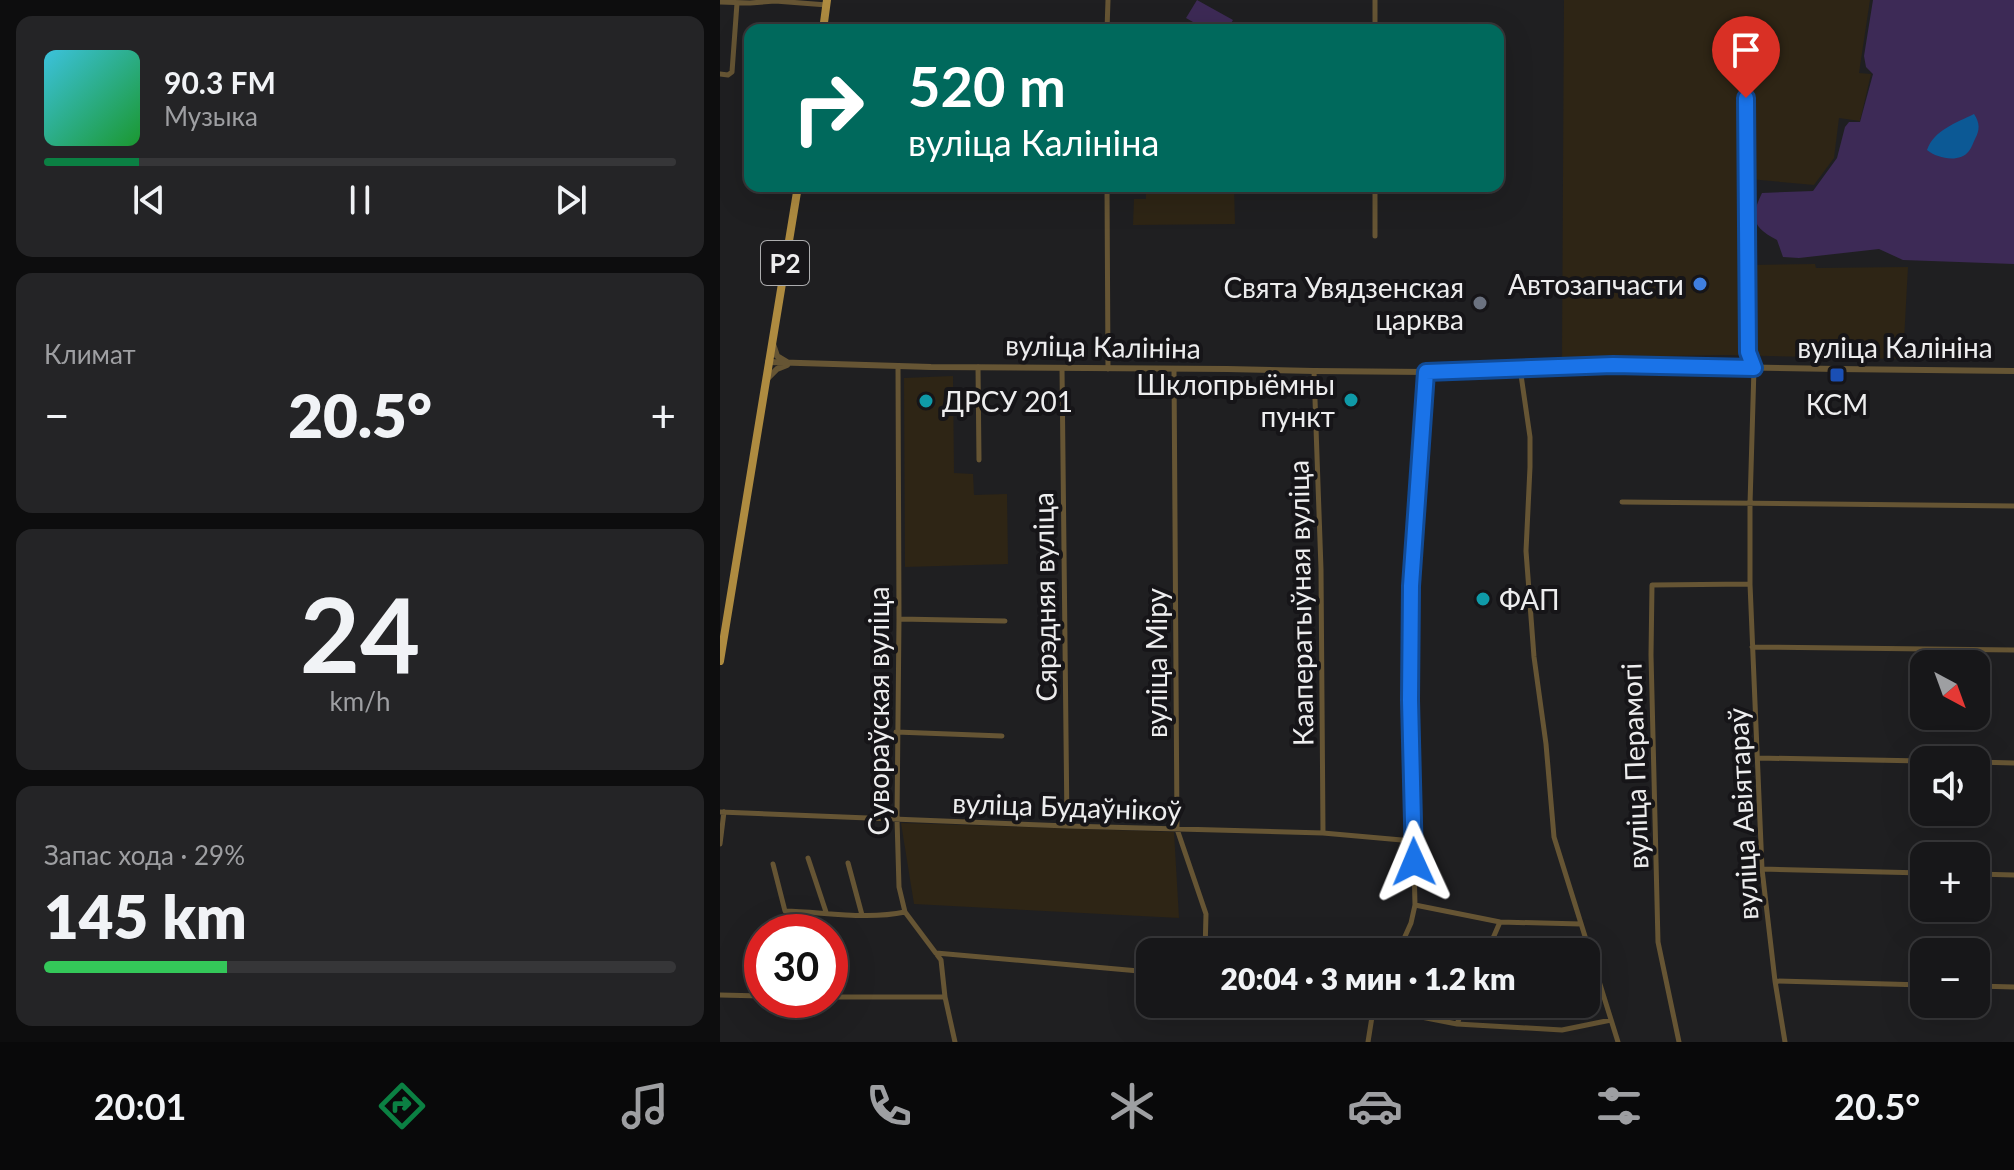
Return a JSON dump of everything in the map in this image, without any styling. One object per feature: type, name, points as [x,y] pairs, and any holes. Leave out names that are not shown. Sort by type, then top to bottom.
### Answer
[{"type":"main road","points":[[824,24],[827,2]]},
{"type":"main road","name":"Р2","points":[[720,661],[797,192]]},
{"type":"street","points":[[1107,24],[1108,0]]},
{"type":"street","points":[[1375,0],[1375,24]]},
{"type":"street","points":[[720,2],[827,2]]},
{"type":"street","points":[[720,74],[732,72],[737,3]]},
{"type":"street","name":"вуліца Авіятараў","points":[[1745,27],[1748,352],[1754,368],[1750,504],[1752,647],[1762,869],[1785,1042]]},
{"type":"street","points":[[1107,192],[1108,369]]},
{"type":"street","points":[[1375,192],[1375,236]]},
{"type":"street","points":[[772,341],[779,358],[794,364]]},
{"type":"street","name":"вуліца Калініна","points":[[768,362],[1426,372],[1613,365],[2014,371]]},
{"type":"street","points":[[765,385],[777,369],[794,364]]},
{"type":"street","name":"Сувораўская вуліца","points":[[898,366],[896,732],[899,887],[905,912],[941,960],[955,1042]]},
{"type":"street","points":[[978,367],[979,460]]},
{"type":"street","name":"Сярэдняя вуліца","points":[[1062,368],[1067,826]]},
{"type":"street","points":[[1520,368],[1530,437],[1526,551],[1553,830],[1618,1042]]},
{"type":"street","name":"вуліца Міру","points":[[1174,369],[1177,829],[1206,914],[1205,938]]},
{"type":"street","name":"Кааператыўная вуліца","points":[[1314,371],[1321,569],[1323,833]]},
{"type":"street","points":[[1404,938],[1415,905],[1410,700],[1411,586],[1426,372]]},
{"type":"street","points":[[1622,502],[2014,506]]},
{"type":"street","name":"вуліца Перамогі","points":[[1679,1042],[1658,942],[1652,585],[1750,584]]},
{"type":"street","points":[[899,619],[1005,621]]},
{"type":"street","points":[[1752,647],[2014,650]]},
{"type":"street","points":[[896,732],[1002,736]]},
{"type":"street","points":[[1758,758],[1910,761]]},
{"type":"street","points":[[1990,762],[2014,763]]},
{"type":"street","points":[[720,844],[722,812]]},
{"type":"street","name":"вуліца Будаўнікоў","points":[[722,812],[1323,833],[1413,841]]},
{"type":"street","points":[[808,858],[826,912]]},
{"type":"street","points":[[848,863],[862,915]]},
{"type":"street","points":[[773,864],[785,911],[862,915],[905,912]]},
{"type":"street","points":[[1762,869],[1910,873]]},
{"type":"street","points":[[1990,874],[2014,875]]},
{"type":"street","points":[[1415,905],[1500,922],[1581,924]]},
{"type":"street","points":[[1493,938],[1500,922]]},
{"type":"street","points":[[935,953],[1136,971]]},
{"type":"street","points":[[1775,981],[1910,985]]},
{"type":"street","points":[[1990,986],[2014,987]]},
{"type":"street","points":[[720,995],[744,996]]},
{"type":"street","points":[[848,997],[945,997]]},
{"type":"street","points":[[1368,1042],[1372,1018]]},
{"type":"street","points":[[1426,1018],[1457,1024],[1562,1030],[1611,1020]]},
{"type":"street","points":[[1457,1024],[1459,1018]]},
{"type":"shaded area","points":[[1197,0],[1233,20],[1231,24],[1196,24],[1186,18]]},
{"type":"shaded area","points":[[1564,0],[1870,0],[1859,73],[1871,74],[1860,121],[1839,118],[1834,158],[1814,185],[1749,179],[1752,22],[1738,21],[1741,23],[1741,260],[1751,265],[1815,264],[1816,268],[1908,267],[1903,359],[1726,355],[1562,358]]},
{"type":"shaded area","points":[[1873,0],[2014,0],[2014,264],[1903,260],[1879,249],[1783,257],[1777,240],[1758,226],[1755,215],[1762,193],[1813,191],[1837,158],[1845,127],[1849,122],[1860,122],[1873,74],[1866,67],[1864,56]]},
{"type":"shaded area","points":[[1146,192],[1234,192],[1235,224],[1133,225],[1134,199],[1146,199]]},
{"type":"shaded area","points":[[953,376],[954,473],[973,474],[974,495],[1007,494],[1008,564],[905,567],[904,378]]},
{"type":"shaded area","points":[[901,823],[1174,832],[1179,918],[914,904]]},
{"type":"water","points":[[1974,114],[1978,133],[1965,155],[1949,158],[1927,150],[1940,132]]},
{"type":"place","name":"Автозапчасти","points":[[1700,284]]},
{"type":"place","name":"Свята Увядзенская царква","points":[[1480,303]]},
{"type":"place","name":"КСМ","points":[[1837,375]]},
{"type":"place","name":"Шклопрыёмны пункт","points":[[1351,400]]},
{"type":"place","name":"ДРСУ 201","points":[[926,401]]},
{"type":"place","name":"ФАП","points":[[1483,599]]},
{"type":"route","points":[[1414,862],[1411,586],[1426,372],[1613,365],[1754,368],[1748,352],[1746,98]]}]
